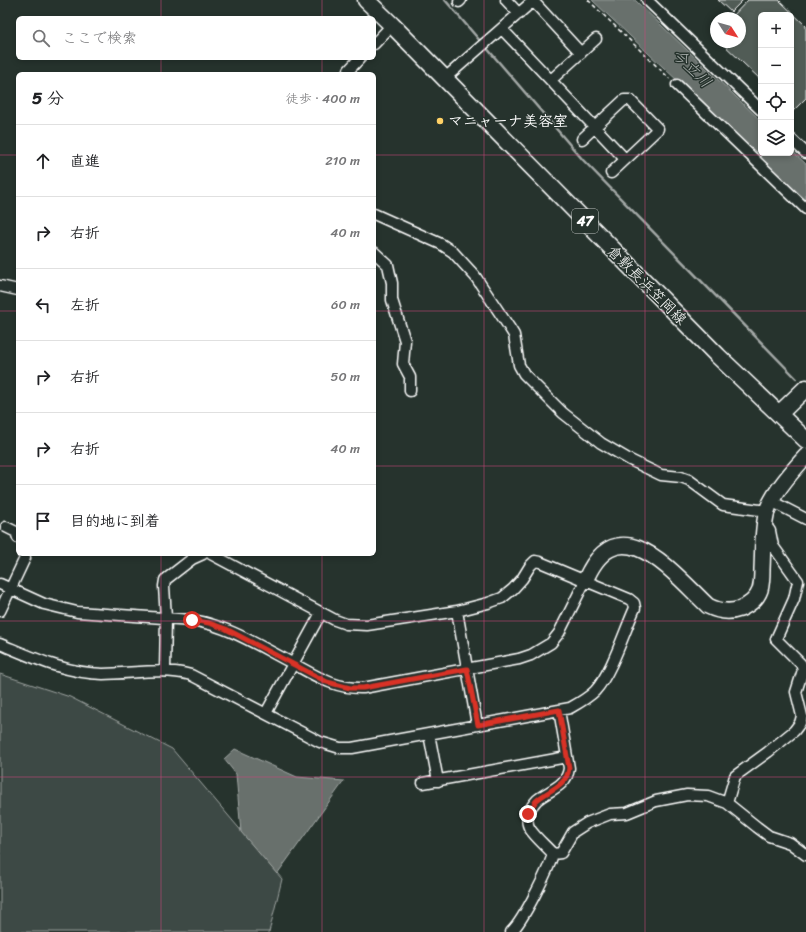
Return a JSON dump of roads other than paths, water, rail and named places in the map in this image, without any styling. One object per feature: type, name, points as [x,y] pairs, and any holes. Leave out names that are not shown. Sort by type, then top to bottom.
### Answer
[{"type":"main road","name":"倉敷長浜笠岡線","points":[[366,0],[718,356],[806,440]]},
{"type":"main road","points":[[779,414],[806,388]]},
{"type":"street","points":[[506,0],[519,14]]},
{"type":"street","points":[[647,0],[758,107]]},
{"type":"street","points":[[444,79],[533,1],[581,53]]},
{"type":"street","points":[[376,42],[392,25]]},
{"type":"street","points":[[502,29],[625,159]]},
{"type":"street","points":[[551,80],[596,39]]},
{"type":"street","points":[[348,72],[358,60]]},
{"type":"street","points":[[677,85],[806,209]]},
{"type":"street","points":[[582,139],[624,100],[630,100],[658,129],[611,173]]},
{"type":"street","points":[[794,142],[806,153]]},
{"type":"street","points":[[376,217],[384,217],[441,244],[453,252],[475,276],[514,335],[519,365],[524,374],[563,413],[601,443],[661,475],[681,477],[689,480],[723,505],[806,519]]},
{"type":"street","points":[[376,254],[388,265],[392,284],[392,300],[404,341],[404,364],[410,377],[410,392]]},
{"type":"street","points":[[0,286],[16,290]]},
{"type":"street","points":[[0,584],[44,604],[77,612],[192,620],[209,623],[226,629],[327,682],[350,688],[363,688],[519,659],[531,655],[551,643],[559,633],[591,568],[606,551],[616,547],[636,547],[656,557],[708,606],[715,610],[738,610],[747,606],[754,600],[760,591],[768,512],[806,456]]},
{"type":"street","points":[[727,803],[735,776],[794,731],[800,723],[802,716],[796,692],[803,670],[801,664],[776,639],[794,599],[798,581],[773,546],[768,512]]},
{"type":"street","points":[[6,527],[16,532]]},
{"type":"street","points":[[0,610],[25,558],[24,556]]},
{"type":"street","points":[[165,671],[165,580],[192,559],[199,556]]},
{"type":"street","points":[[0,644],[50,665],[85,672],[103,674],[165,671],[191,674],[320,742],[340,748],[352,748],[570,708],[594,692],[604,679],[635,608],[634,603],[629,599],[535,561],[513,589],[502,598],[488,603],[457,611],[367,625],[346,624],[214,556]]},
{"type":"street","points":[[457,611],[478,725]]},
{"type":"street","points":[[266,713],[322,613]]},
{"type":"street","points":[[553,854],[534,835],[527,822],[528,814],[537,800],[553,790],[568,774],[569,768],[559,710]]},
{"type":"street","points":[[429,734],[438,781]]},
{"type":"street","points":[[423,783],[567,758]]},
{"type":"street","points":[[553,854],[561,853],[573,832],[587,823],[610,814],[627,814],[656,801],[687,795],[708,796],[727,803],[769,836],[790,843],[806,855]]},
{"type":"street","points":[[511,932],[516,927],[524,913],[551,861],[553,854]]},
{"type":"water","name":"今立川","points":[[592,0],[635,0],[758,118],[758,156],[794,156],[794,153],[806,164],[806,203]]},
{"type":"water","points":[[235,749],[297,777],[344,781],[277,874],[241,832],[236,774],[224,759]]},
{"type":"waterway","points":[[445,0],[481,42]]},
{"type":"waterway","points":[[485,46],[583,160],[796,378]]},
{"type":"place","name":"マニャーナ美容室","points":[[440,121]]}]
